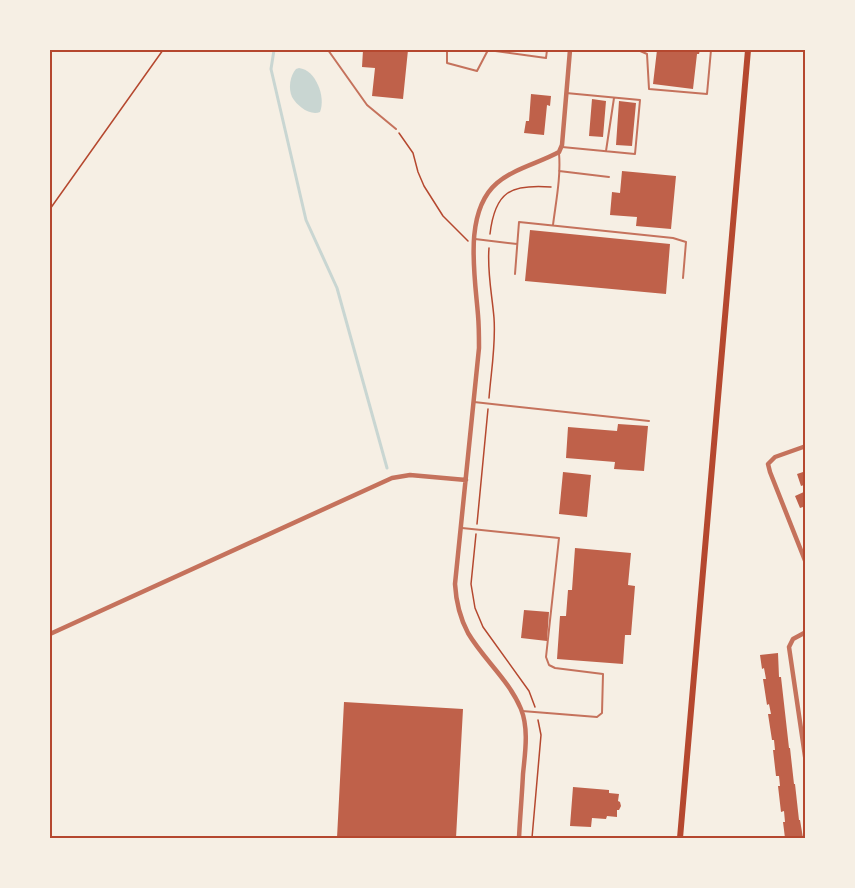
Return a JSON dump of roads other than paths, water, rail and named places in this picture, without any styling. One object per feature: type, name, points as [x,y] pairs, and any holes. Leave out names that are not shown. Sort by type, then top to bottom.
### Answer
[{"type":"main road","points":[[680,838],[748,50]]},
{"type":"street","points":[[519,838],[525,745],[522,711],[514,695],[468,633],[456,598],[455,584],[479,348],[473,267],[474,242],[478,213],[488,192],[507,176],[560,150],[570,50]]},
{"type":"street","points":[[806,446],[775,457],[768,464],[806,563]]},
{"type":"street","points":[[50,634],[392,478],[410,475],[466,480]]},
{"type":"street","points":[[806,632],[793,639],[789,647],[806,763]]},
{"type":"lane","points":[[328,50],[367,105],[396,129]]},
{"type":"lane","points":[[447,50],[447,63],[477,71],[488,50],[546,58],[547,50]]},
{"type":"lane","points":[[560,50],[570,50]]},
{"type":"lane","points":[[638,50],[647,54],[649,89],[707,94],[711,50]]},
{"type":"lane","points":[[554,225],[560,150],[635,154],[640,100],[566,93]]},
{"type":"lane","points":[[606,151],[614,98]]},
{"type":"lane","points":[[559,171],[609,177]]},
{"type":"lane","points":[[515,274],[519,222],[674,238],[686,242],[683,278]]},
{"type":"lane","points":[[474,242],[517,244]]},
{"type":"lane","points":[[474,402],[648,421]]},
{"type":"lane","points":[[461,528],[559,538],[546,657],[549,665],[555,668],[603,674],[602,713],[597,717],[522,711]]},
{"type":"waterway","points":[[274,50],[271,69],[306,220],[337,288],[387,468]]}]
